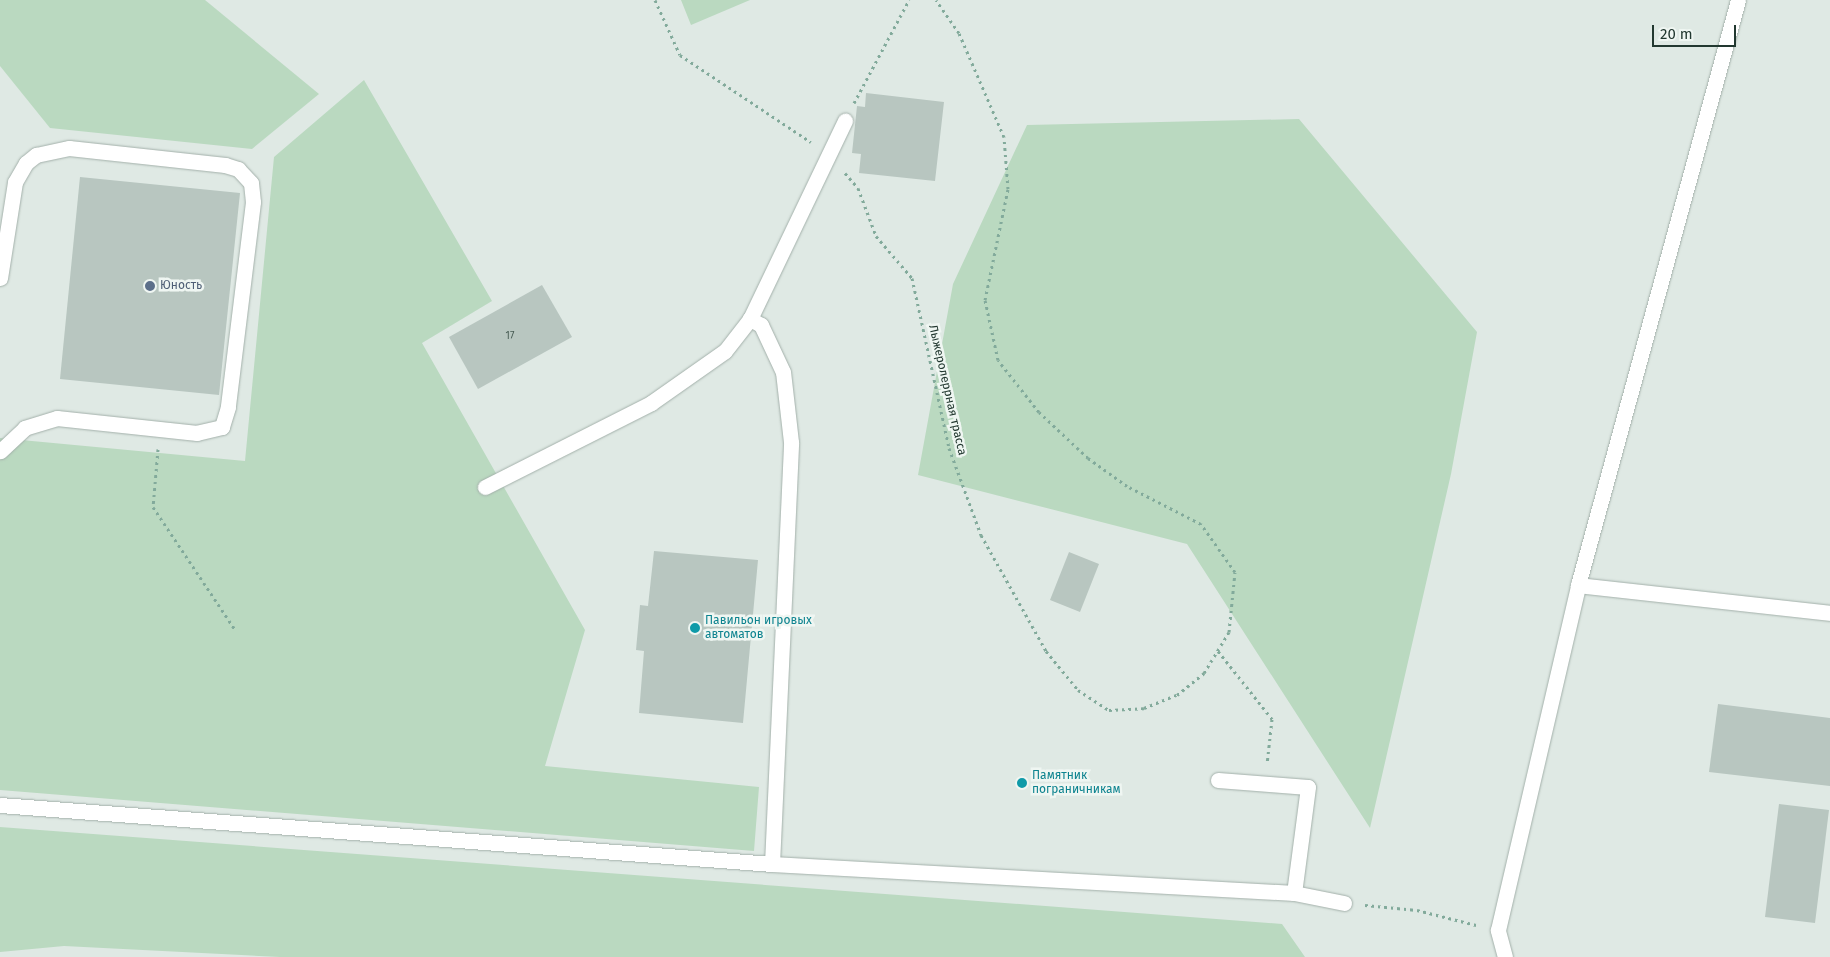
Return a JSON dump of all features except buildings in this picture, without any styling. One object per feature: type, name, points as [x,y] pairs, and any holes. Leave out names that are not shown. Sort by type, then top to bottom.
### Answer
[{"type":"street","points":[[1505,957],[1498,930],[1578,585],[1738,0]]},
{"type":"street","points":[[484,487],[651,403],[725,351],[750,319],[845,121]]},
{"type":"street","points":[[0,278],[15,182],[26,163],[36,155],[69,148],[225,165],[246,176],[253,202],[226,418],[222,426],[207,433],[46,420],[24,428],[0,451]]},
{"type":"street","points":[[750,319],[761,325],[784,372],[791,442],[772,864]]},
{"type":"street","points":[[1578,585],[1830,613]]},
{"type":"street","points":[[1218,780],[1308,787],[1294,893]]},
{"type":"street","points":[[0,805],[772,864],[1294,893],[1344,902]]},
{"type":"path","name":"Лыжеролеррная трасса","points":[[655,0],[680,55],[829,154],[858,188],[876,236],[912,278],[952,457],[981,535],[1046,651],[1078,690],[1109,710],[1144,708],[1177,695],[1204,673],[1229,632],[1235,572],[1218,542],[1201,524],[1127,486],[1088,458],[1039,412],[998,360],[985,300],[1008,189],[1004,137],[959,33],[936,0]]},
{"type":"path","points":[[845,121],[909,0]]},
{"type":"path","points":[[160,429],[153,507],[234,628]]},
{"type":"path","points":[[1218,651],[1272,719],[1264,784]]},
{"type":"path","points":[[1344,902],[1417,910],[1498,930]]},
{"type":"green space","points":[[0,0],[205,0],[319,94],[252,149],[50,128],[0,66]]},
{"type":"green space","points":[[681,0],[750,0],[691,25]]},
{"type":"green space","points":[[364,80],[492,301],[422,343],[585,630],[545,766],[759,787],[754,851],[0,790],[0,438],[245,461],[274,157]]},
{"type":"green space","points":[[1299,119],[1477,332],[1451,474],[1370,828],[1187,544],[918,475],[953,284],[1027,125]]},
{"type":"green space","points":[[0,827],[1282,924],[1305,957],[280,957],[64,946],[0,952]]},
{"type":"place","name":"Юность","points":[[150,286]]},
{"type":"place","name":"Павильон игровых автоматов","points":[[695,628]]},
{"type":"place","name":"Памятник пограничникам","points":[[1022,783]]}]
